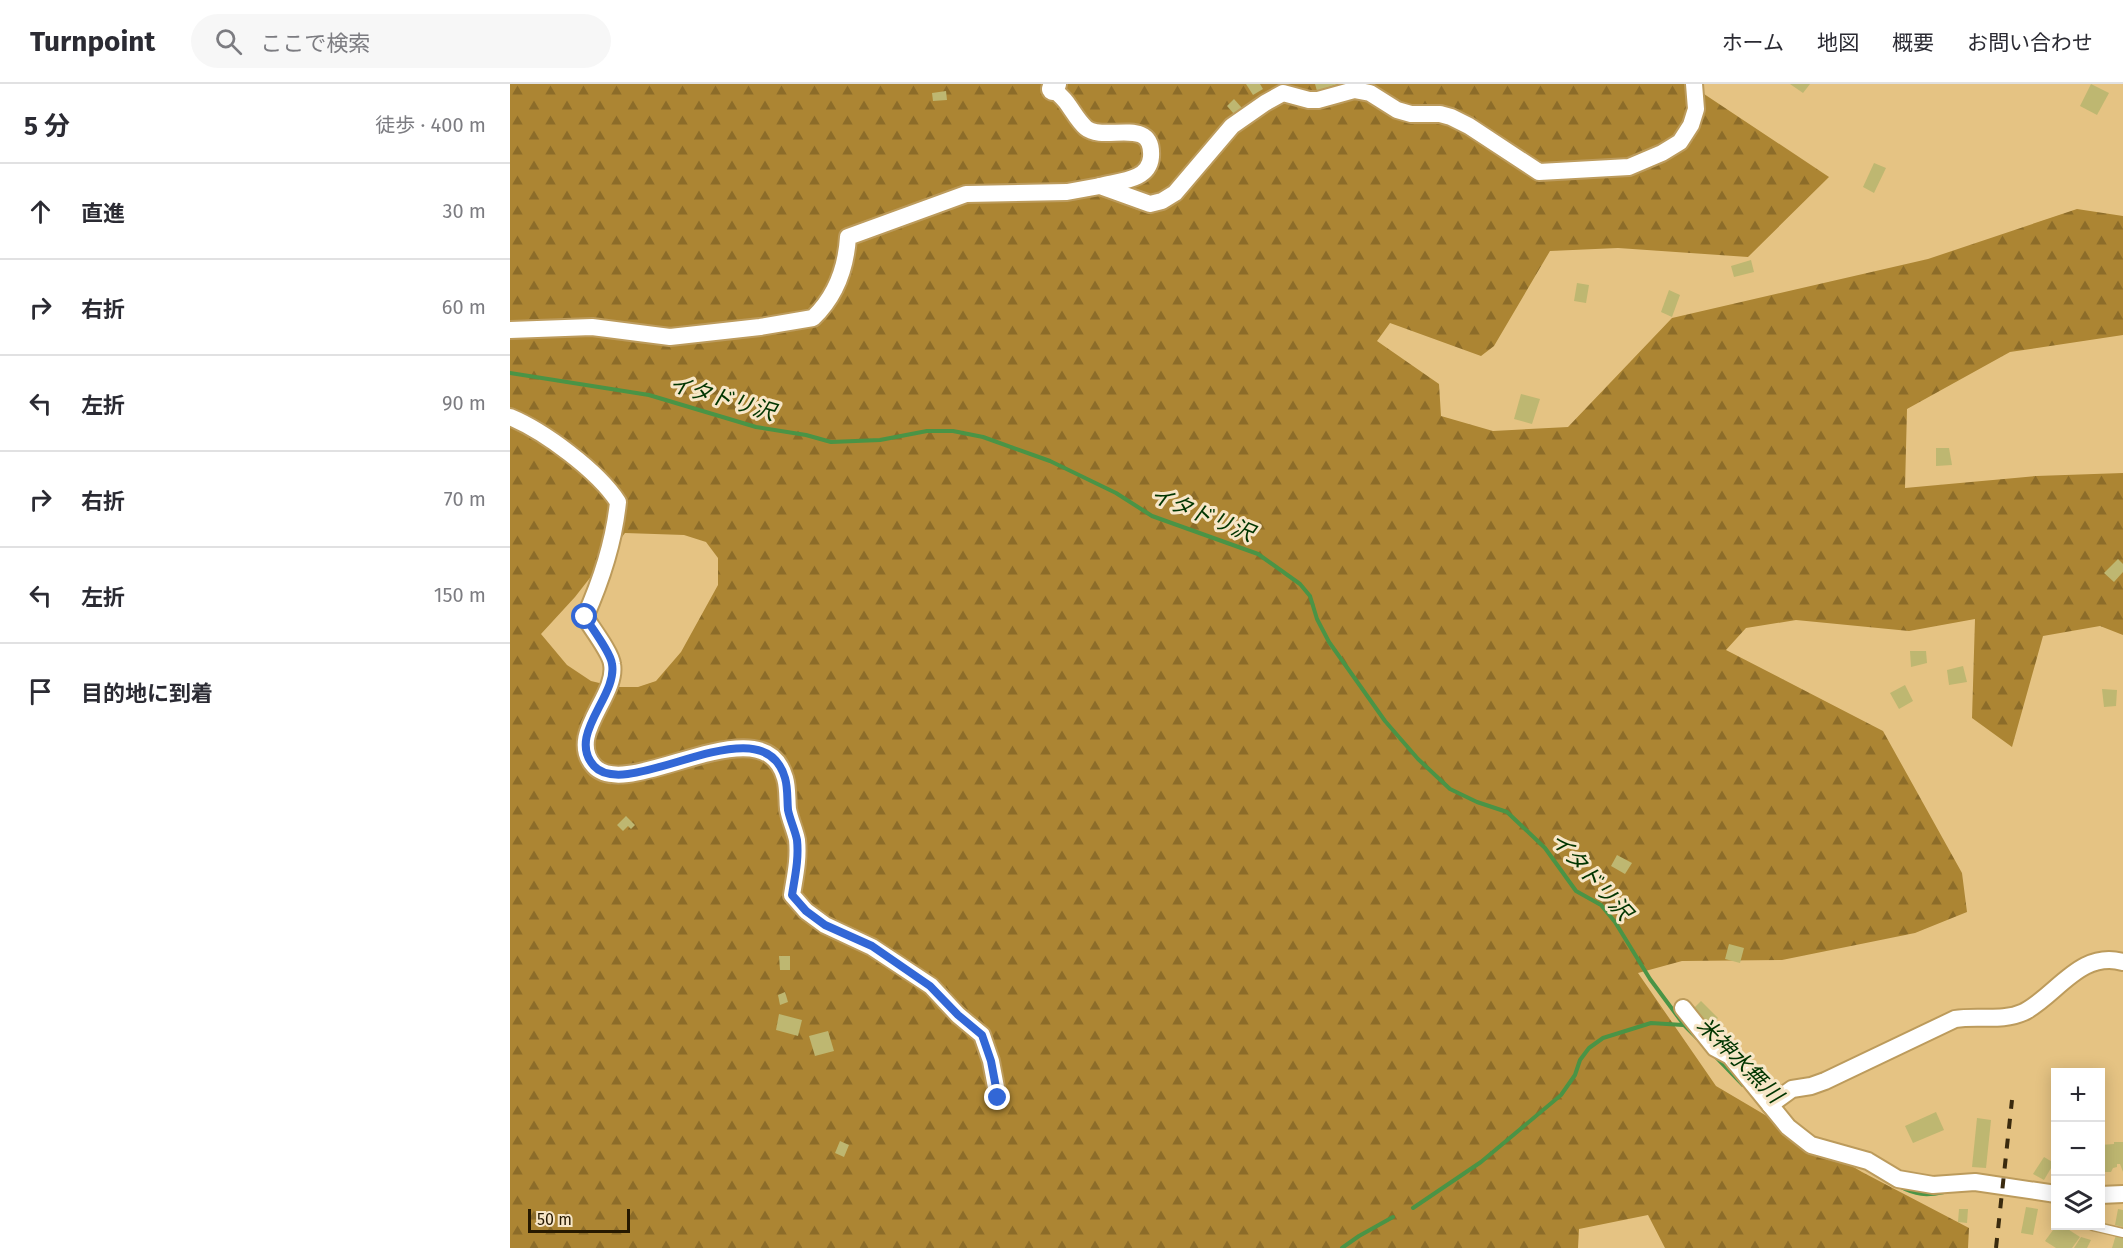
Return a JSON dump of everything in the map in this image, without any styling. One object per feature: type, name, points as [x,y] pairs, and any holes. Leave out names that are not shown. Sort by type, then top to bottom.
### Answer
[{"type":"street","points":[[1100,186],[1150,204],[1162,201],[1175,193],[1232,126],[1265,103],[1283,93],[1318,100],[1354,90],[1370,93],[1397,110],[1411,114],[1440,114],[1451,117],[1469,126],[1539,172],[1629,167],[1662,153],[1680,142],[1691,125],[1696,109],[1694,84]]},
{"type":"street","points":[[510,330],[592,327],[670,337],[760,327],[813,318],[833,294],[847,255],[848,237],[966,194],[1067,192],[1137,177],[1145,172],[1151,159],[1151,149],[1142,135],[1132,132],[1096,133],[1086,128],[1054,86]]},
{"type":"street","points":[[510,417],[520,421],[564,450],[590,470],[612,492],[618,502],[596,591],[585,617],[612,662],[613,674],[587,737],[588,755],[596,768],[612,775],[641,771],[731,748],[758,749],[768,753],[777,762],[785,777],[789,812],[796,839],[798,859],[792,895],[806,911],[825,925],[872,946],[930,986],[958,1015],[982,1035],[991,1061],[998,1098]]},
{"type":"street","points":[[1770,1105],[1792,1089],[1825,1081],[1955,1019],[2007,1018],[2025,1012],[2086,965],[2113,959],[2123,962]]},
{"type":"street","points":[[1683,1008],[1715,1048],[1730,1056],[1788,1127],[1811,1145],[1868,1161],[1898,1179],[1933,1185],[1975,1182],[2051,1193]]},
{"type":"street","points":[[2105,1195],[2123,1194]]},
{"type":"lane","points":[[2105,1229],[2123,1233]]},
{"type":"green space","points":[[510,84],[1689,84],[1829,177],[1748,257],[1618,248],[1550,251],[1494,346],[1481,356],[1390,323],[1377,341],[1439,384],[1441,416],[1493,431],[1568,427],[1672,318],[1928,259],[2077,209],[2123,216],[2123,335],[2010,352],[1907,409],[1905,488],[2036,476],[2123,473],[2123,635],[2100,626],[2043,636],[2012,747],[1972,718],[1975,619],[1909,631],[1796,620],[1746,628],[1726,650],[1883,731],[1962,873],[1967,912],[1915,933],[1782,960],[1682,961],[1638,973],[1716,1086],[1862,1172],[1969,1228],[1968,1248],[1665,1248],[1648,1215],[1579,1229],[1578,1248],[510,1248]],"holes":[[[625,533],[684,535],[706,542],[718,558],[718,585],[681,652],[656,681],[638,687],[616,687],[591,681],[567,665],[541,634],[575,597]]]},
{"type":"building","points":[[1246,84],[1260,84],[1263,89],[1253,95]]},
{"type":"building","points":[[1315,84],[1338,84],[1317,91]]},
{"type":"building","points":[[1790,84],[1810,84],[1803,93]]},
{"type":"building","points":[[2091,84],[2109,93],[2097,115],[2080,106]]},
{"type":"building","points":[[946,91],[947,100],[933,101],[932,93]]},
{"type":"building","points":[[1234,99],[1242,108],[1234,114],[1227,106]]},
{"type":"building","points":[[1874,163],[1886,168],[1874,193],[1863,187]]},
{"type":"building","points":[[1751,260],[1754,272],[1734,277],[1731,266]]},
{"type":"building","points":[[1577,283],[1589,285],[1586,303],[1574,301]]},
{"type":"building","points":[[1669,290],[1680,295],[1672,317],[1661,312]]},
{"type":"building","points":[[1521,394],[1540,399],[1532,424],[1514,419]]},
{"type":"building","points":[[1936,448],[1949,448],[1952,465],[1936,466]]},
{"type":"building","points":[[2118,559],[2123,564],[2123,572],[2114,582],[2104,573]]},
{"type":"building","points":[[1910,651],[1926,651],[1927,663],[1911,667]]},
{"type":"building","points":[[1963,666],[1967,682],[1949,685],[1947,670]]},
{"type":"building","points":[[1905,685],[1913,701],[1899,709],[1890,693]]},
{"type":"building","points":[[2102,689],[2117,690],[2116,706],[2104,707]]},
{"type":"building","points":[[626,816],[635,825],[631,829],[628,826],[623,831],[617,825]]},
{"type":"building","points":[[1617,855],[1632,863],[1625,874],[1611,866]]},
{"type":"building","points":[[1729,944],[1744,948],[1740,963],[1725,959]]},
{"type":"building","points":[[779,956],[790,956],[790,970],[780,970]]},
{"type":"building","points":[[785,992],[788,1002],[780,1005],[778,995]]},
{"type":"building","points":[[1701,1001],[1718,1018],[1710,1026],[1693,1009]]},
{"type":"building","points":[[779,1014],[802,1020],[798,1036],[776,1030]]},
{"type":"building","points":[[828,1031],[834,1051],[815,1056],[809,1036]]},
{"type":"building","points":[[1936,1112],[1944,1130],[1913,1143],[1905,1126]]},
{"type":"building","points":[[1977,1118],[1991,1120],[1986,1168],[1972,1167]]},
{"type":"building","points":[[840,1141],[849,1145],[844,1157],[835,1153]]},
{"type":"building","points":[[2114,1142],[2123,1142],[2123,1172],[2120,1164],[2117,1164],[2111,1172],[2105,1172],[2105,1145],[2114,1144]]},
{"type":"building","points":[[2044,1157],[2051,1161],[2051,1168],[2044,1180],[2033,1174]]},
{"type":"building","points":[[2026,1207],[2038,1209],[2033,1235],[2021,1233]]},
{"type":"building","points":[[1959,1209],[1968,1209],[1967,1223],[1958,1222]]},
{"type":"building","points":[[2118,1209],[2123,1210],[2123,1227],[2115,1225]]},
{"type":"building","points":[[2053,1230],[2069,1230],[2080,1237],[2072,1248],[2056,1248],[2045,1241]]},
{"type":"building","points":[[2116,1235],[2123,1238],[2123,1248],[2112,1248]]},
{"type":"building","points":[[2081,1237],[2091,1240],[2087,1248],[2074,1248]]},
{"type":"waterway","name":"イタドリ沢","points":[[510,373],[649,395],[756,427],[806,435],[831,442],[880,440],[927,431],[953,431],[983,437],[1050,461],[1116,493],[1152,516],[1258,554],[1300,584],[1310,596],[1317,619],[1329,642],[1385,721],[1418,759],[1450,789],[1477,802],[1507,812],[1545,848],[1576,891],[1601,905],[1615,922],[1650,979],[1684,1025],[1697,1038]]},
{"type":"waterway","name":"米神水無川","points":[[1413,1208],[1481,1162],[1561,1095],[1575,1075],[1580,1060],[1589,1048],[1603,1038],[1651,1023],[1683,1025]]},
{"type":"waterway","name":"米神水無川","points":[[1715,1056],[1743,1085]]},
{"type":"waterway","name":"米神水無川","points":[[1899,1186],[1921,1194],[1944,1192]]},
{"type":"waterway","name":"米神水無川","points":[[1342,1248],[1393,1217]]},
{"type":"railway","points":[[1996,1248],[2012,1100]]},
{"type":"route","points":[[585,617],[612,662],[613,674],[587,737],[588,755],[596,768],[612,775],[641,771],[731,748],[744,747],[768,753],[777,762],[785,777],[789,812],[796,839],[798,859],[792,895],[806,911],[825,925],[872,946],[930,986],[958,1015],[982,1035],[991,1061],[998,1098]]}]
